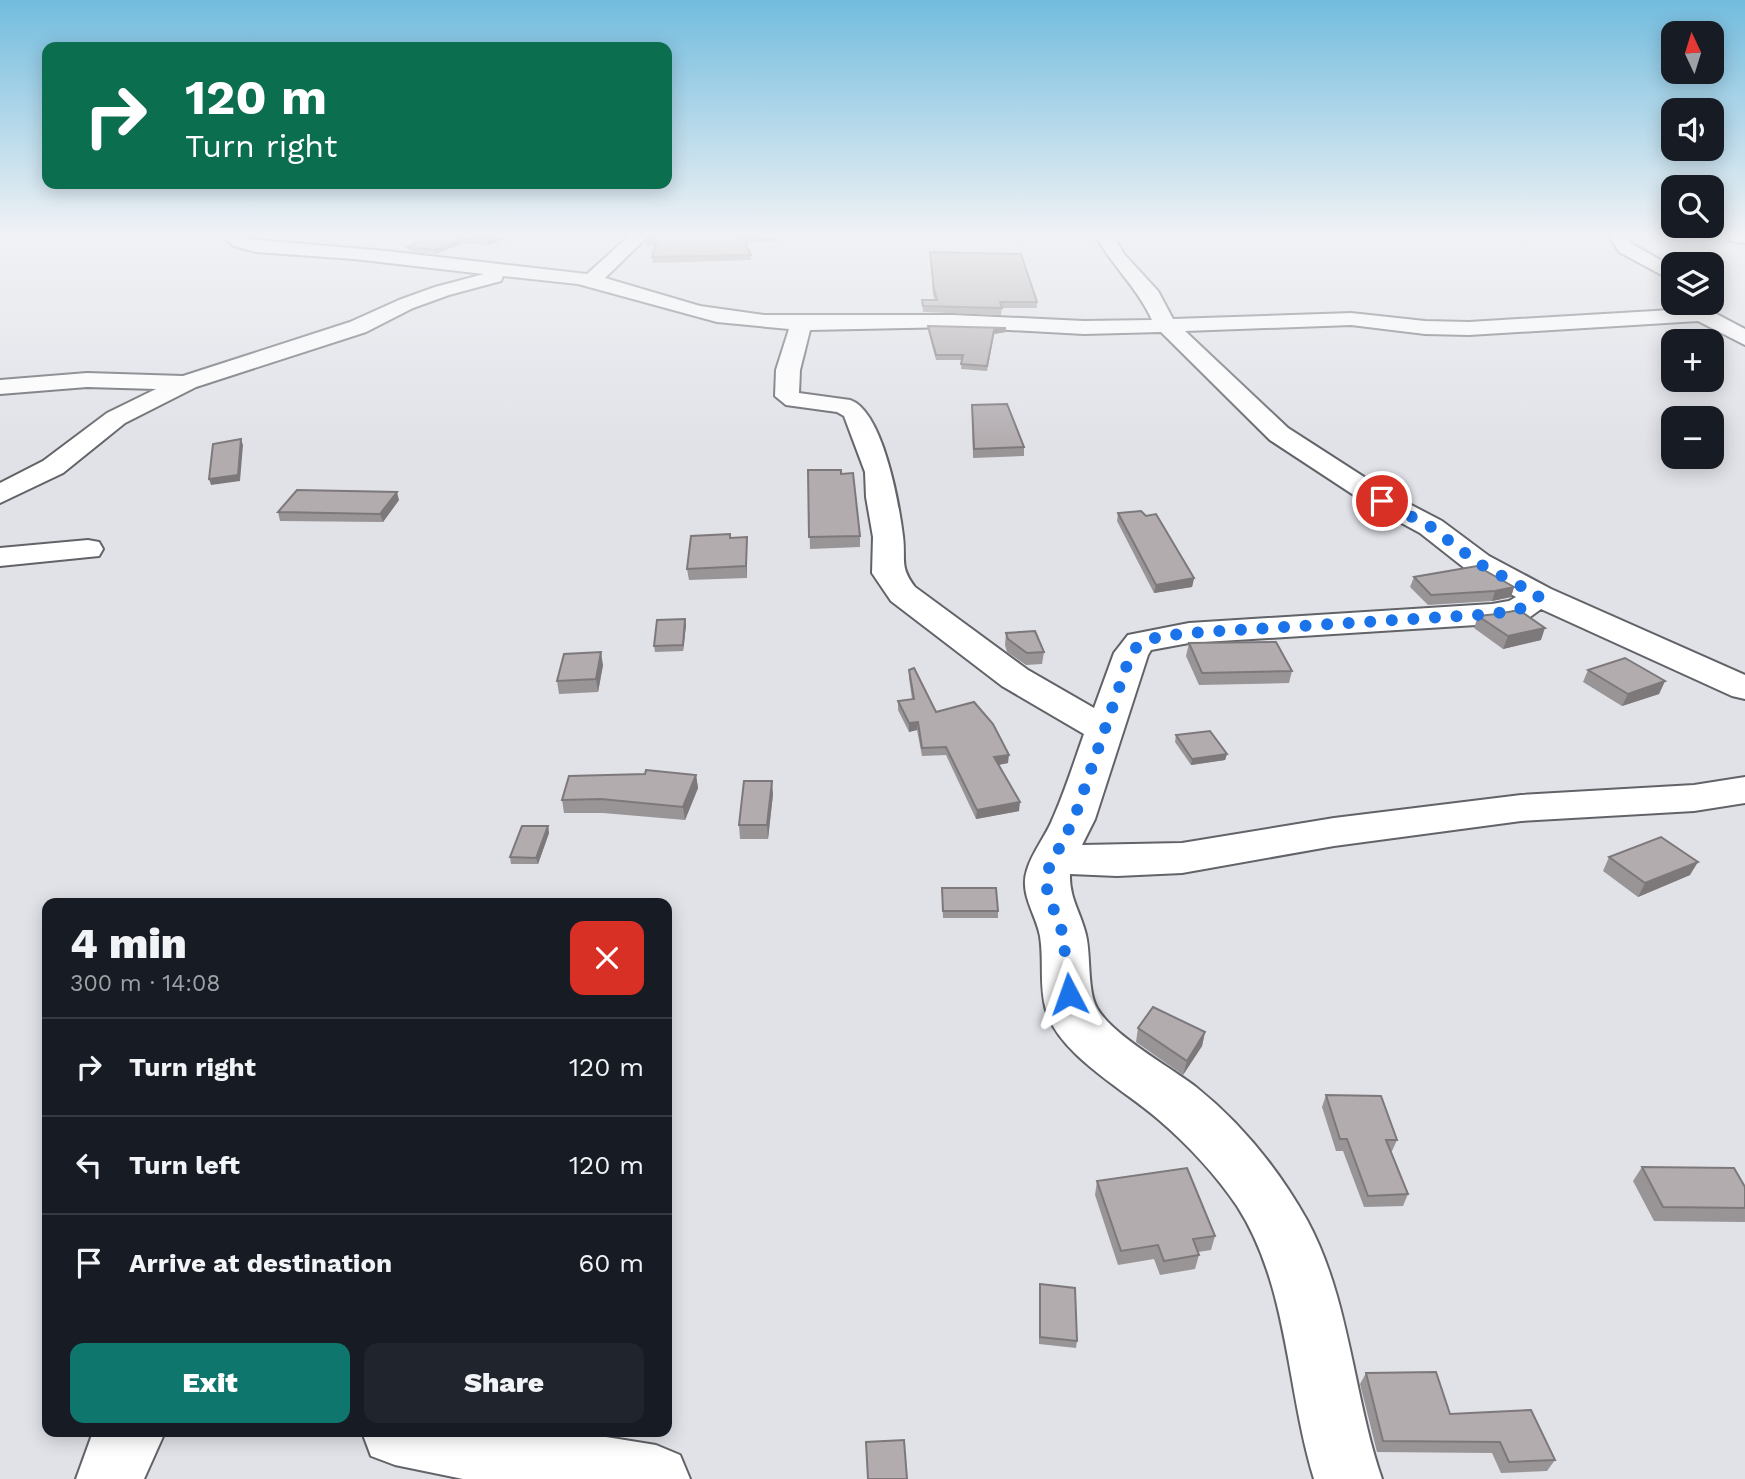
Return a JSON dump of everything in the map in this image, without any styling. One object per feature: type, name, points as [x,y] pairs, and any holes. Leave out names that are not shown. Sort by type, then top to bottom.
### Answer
[{"type":"street","points":[[0,494],[53,467],[116,418],[188,382],[337,334],[405,306]]},
{"type":"street","points":[[672,306],[735,319],[801,325],[961,321],[1065,329],[1351,319],[1385,320],[1436,328],[1545,325],[1661,312]]},
{"type":"street","points":[[1157,306],[1165,324],[1279,434],[1382,501],[1431,527],[1478,563],[1539,596],[1745,688]]},
{"type":"street","points":[[1709,315],[1745,338]]},
{"type":"street","points":[[801,325],[788,370],[785,389],[787,396],[796,402],[843,405],[851,407],[855,412],[879,472],[880,497],[888,537],[888,573],[903,594],[1014,678],[1103,729]]},
{"type":"street","points":[[1065,329],[1139,347]]},
{"type":"street","points":[[1166,354],[1205,365]]},
{"type":"street","points":[[0,387],[87,380],[188,382]]},
{"type":"street","points":[[0,557],[88,549]]},
{"type":"street","points":[[1348,1479],[1335,1439],[1305,1289],[1287,1241],[1256,1186],[1209,1133],[1178,1104],[1108,1051],[1083,1027],[1071,1010],[1063,934],[1047,892],[1048,870],[1074,819],[1131,653],[1140,642],[1153,637],[1492,614],[1518,610],[1539,596]]},
{"type":"street","points":[[1054,859],[1117,862],[1182,858],[1334,832],[1521,808],[1694,797],[1745,790]]},
{"type":"street","points":[[110,1479],[118,1454],[129,1437]]},
{"type":"street","points":[[421,1437],[656,1479]]},
{"type":"building","points":[[924,306],[1001,306],[1002,308]]},
{"type":"building","points":[[928,326],[1006,328],[994,330],[987,366],[961,364],[963,355],[936,355]]},
{"type":"building","points":[[1007,404],[1024,447],[974,449],[972,405]]},
{"type":"building","points":[[241,439],[238,475],[209,479],[213,444]]},
{"type":"building","points":[[808,470],[841,470],[841,474],[853,473],[860,536],[809,537]]},
{"type":"building","points":[[297,490],[397,492],[380,514],[278,512]]},
{"type":"building","points":[[1141,511],[1146,516],[1156,514],[1194,578],[1156,585],[1118,513]]},
{"type":"building","points":[[730,534],[730,538],[747,537],[746,566],[687,569],[691,536]]},
{"type":"building","points":[[1477,566],[1514,587],[1495,591],[1431,595],[1414,577]]},
{"type":"building","points":[[1519,610],[1545,628],[1508,636],[1478,616],[1497,614]]},
{"type":"building","points":[[685,619],[683,645],[654,646],[657,620]]},
{"type":"building","points":[[1035,631],[1044,652],[1027,653],[1008,639],[1006,633]]},
{"type":"building","points":[[1276,642],[1292,671],[1202,673],[1189,643]]},
{"type":"building","points":[[601,652],[596,679],[557,681],[564,654]]},
{"type":"building","points":[[1625,658],[1665,681],[1628,694],[1588,670]]},
{"type":"building","points":[[914,668],[936,712],[974,702],[993,724],[1009,755],[994,757],[1020,802],[977,810],[946,747],[922,748],[918,722],[909,723],[898,701],[914,699],[909,670]]},
{"type":"building","points":[[1210,731],[1227,754],[1192,759],[1176,735]]},
{"type":"building","points":[[646,770],[696,775],[683,807],[601,799],[562,800],[569,776],[645,774]]},
{"type":"building","points":[[744,781],[772,781],[767,825],[739,825]]},
{"type":"building","points":[[522,826],[548,826],[536,858],[510,857]]},
{"type":"building","points":[[1661,837],[1698,862],[1645,883],[1609,857]]},
{"type":"building","points":[[942,888],[996,888],[998,911],[943,911]]},
{"type":"building","points":[[1153,1007],[1205,1032],[1187,1061],[1138,1028]]},
{"type":"building","points":[[1326,1095],[1381,1096],[1397,1140],[1386,1140],[1408,1194],[1368,1196],[1347,1139],[1340,1139]]},
{"type":"building","points":[[1642,1167],[1734,1168],[1745,1187],[1745,1208],[1663,1207]]},
{"type":"building","points":[[1187,1168],[1215,1236],[1193,1239],[1199,1255],[1164,1261],[1158,1245],[1121,1251],[1097,1181]]},
{"type":"building","points":[[1040,1284],[1075,1288],[1077,1341],[1040,1337]]},
{"type":"building","points":[[1436,1372],[1450,1414],[1531,1410],[1555,1460],[1509,1462],[1500,1442],[1383,1441],[1366,1373]]},
{"type":"building","points":[[904,1440],[907,1479],[868,1479],[866,1442]]},
{"type":"route","points":[[1069,994],[1063,934],[1047,892],[1048,870],[1074,819],[1131,653],[1140,642],[1153,637],[1189,633],[1492,614],[1518,610],[1539,596],[1478,563],[1431,527],[1382,501]]}]
